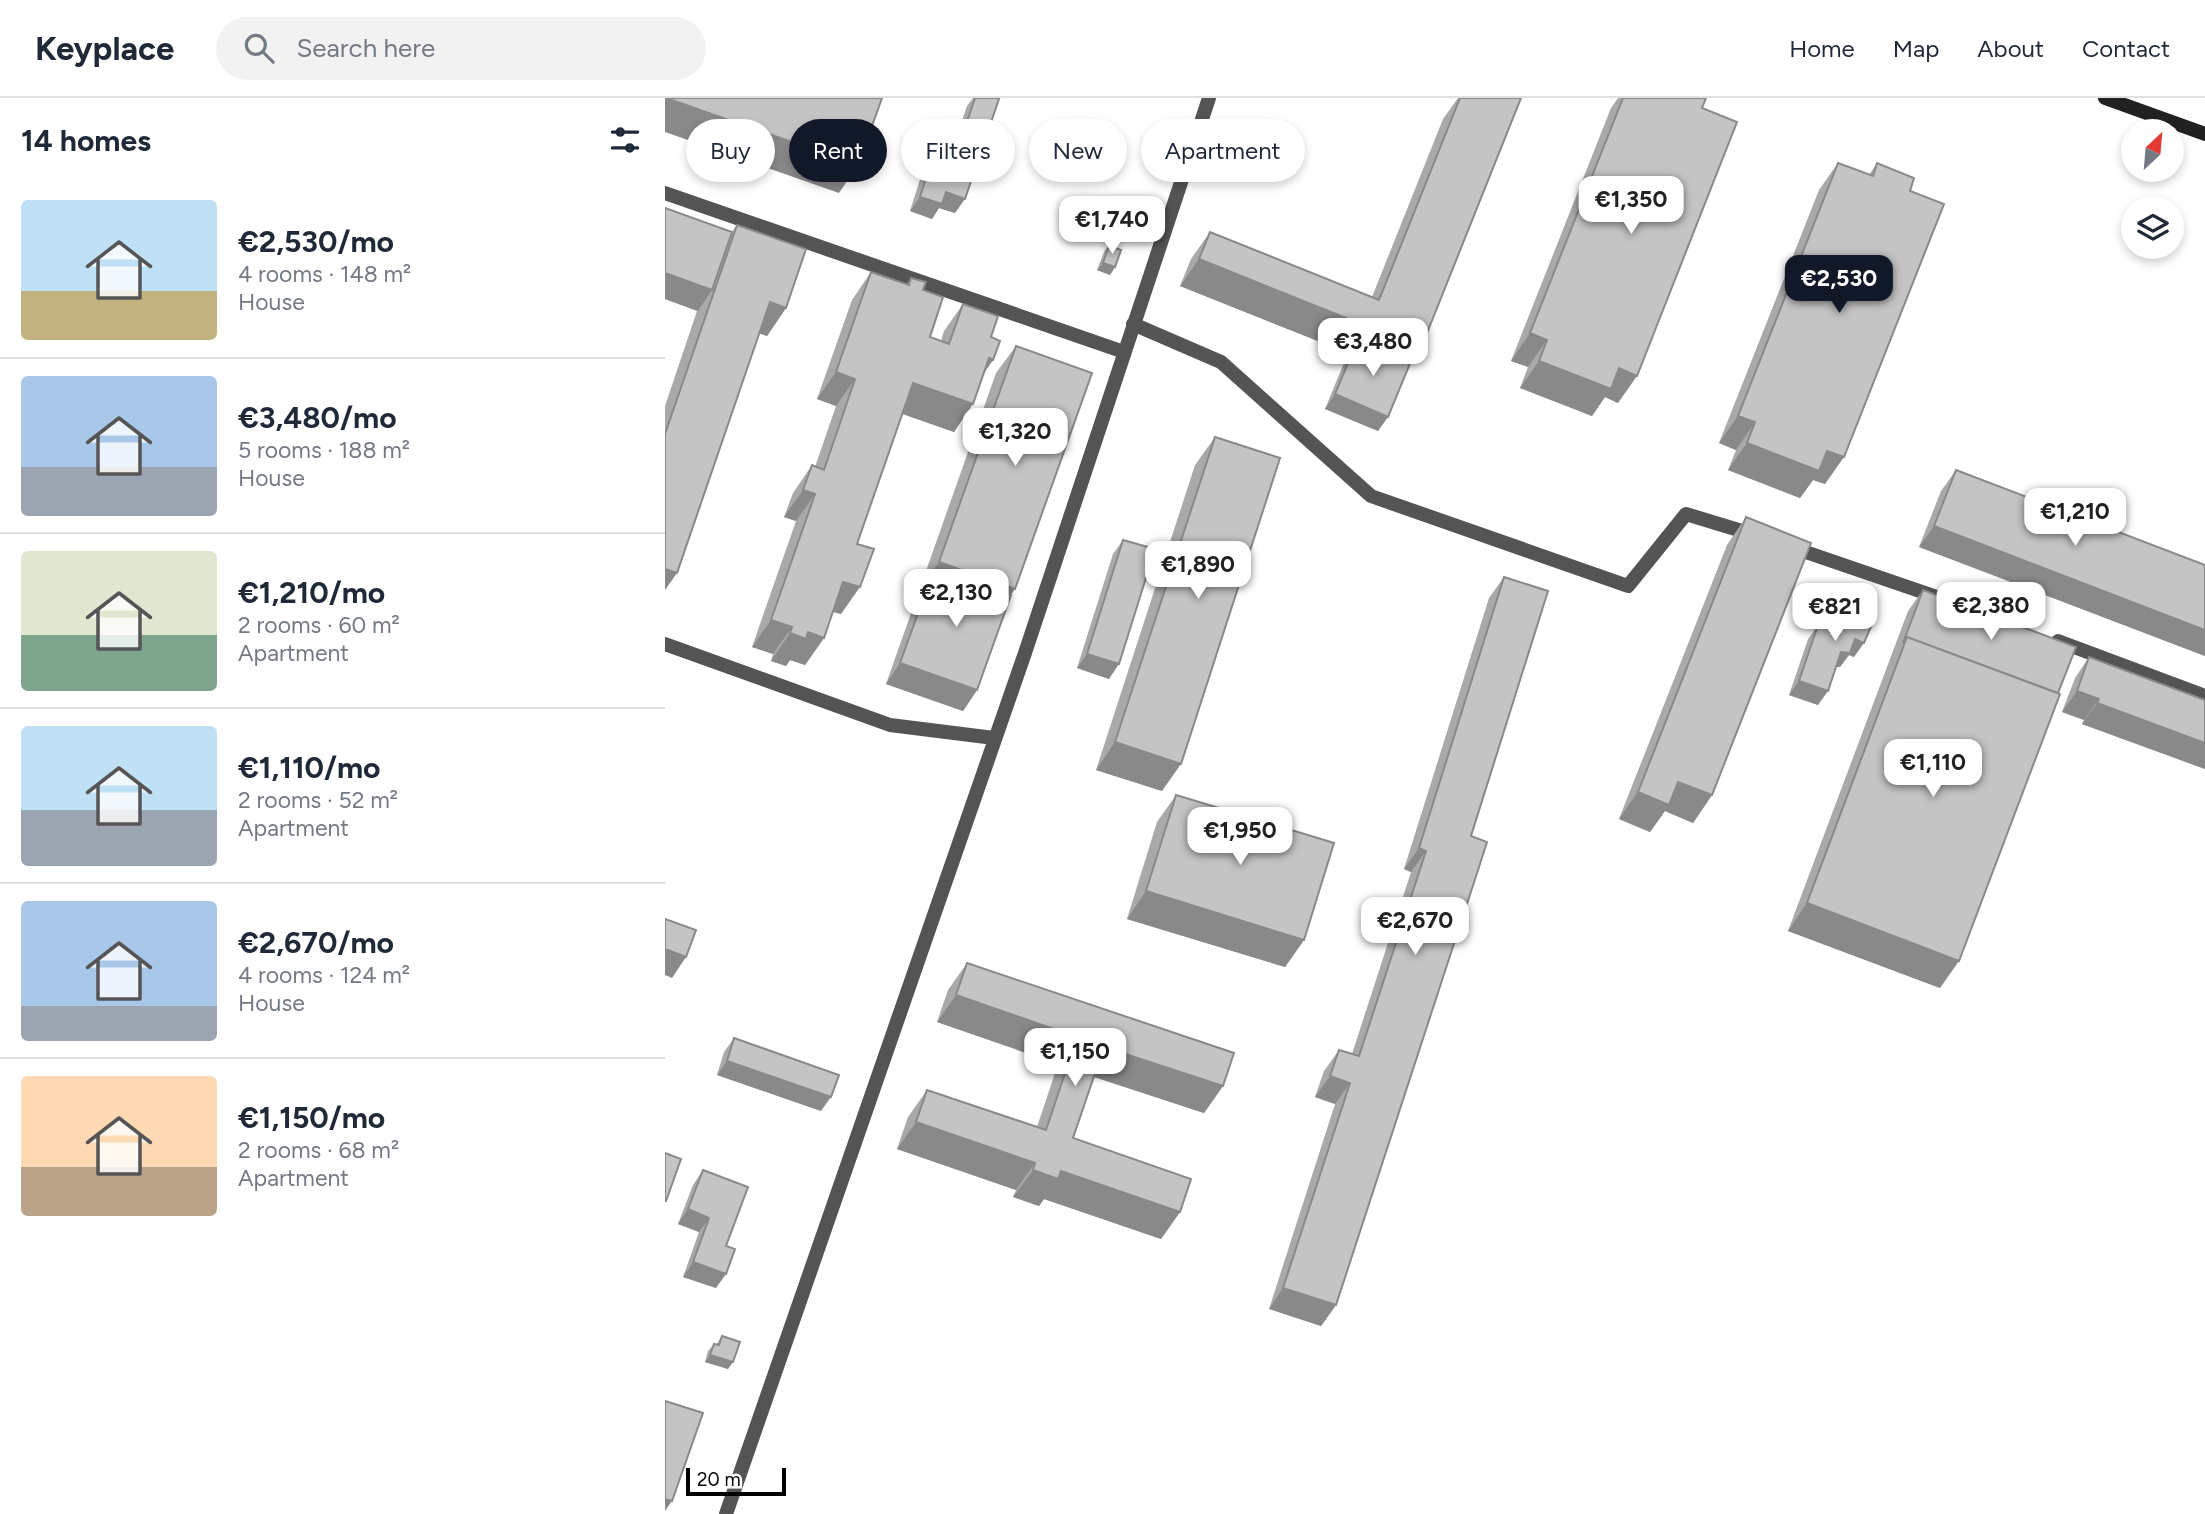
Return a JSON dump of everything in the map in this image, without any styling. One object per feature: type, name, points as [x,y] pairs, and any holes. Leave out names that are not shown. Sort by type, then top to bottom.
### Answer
[{"type":"main road","points":[[2105,98],[2205,134]]},
{"type":"lane","points":[[726,1514],[994,738],[1209,98]]},
{"type":"lane","points":[[665,193],[1124,352]]},
{"type":"lane","points":[[1133,324],[1221,362],[1371,496],[1628,586],[1686,514],[1869,572],[1959,605]]},
{"type":"lane","points":[[2050,638],[2205,695]]},
{"type":"lane","points":[[665,644],[890,725],[994,738]]},
{"type":"building","points":[[666,98],[882,98],[874,119],[789,119],[789,141],[775,136],[775,119],[726,119]]},
{"type":"building","points":[[975,98],[999,99],[992,119],[968,119]]},
{"type":"building","points":[[1460,98],[1521,98],[1421,348],[1199,259],[1210,232],[1379,300]]},
{"type":"building","points":[[1623,98],[1706,98],[1702,108],[1737,122],[1637,376],[1619,368],[1611,389],[1539,361],[1547,340],[1530,333]]},
{"type":"building","points":[[1838,163],[1873,176],[1877,163],[1914,178],[1910,191],[1944,204],[1844,457],[1827,451],[1819,471],[1747,443],[1755,422],[1738,416]]},
{"type":"building","points":[[925,182],[971,182],[965,199],[946,192],[942,204],[920,197]]},
{"type":"building","points":[[665,208],[732,232],[712,290],[665,273]]},
{"type":"building","points":[[737,225],[806,249],[786,308],[770,302],[677,573],[665,569],[665,434]]},
{"type":"building","points":[[1109,245],[1121,250],[1115,267],[1103,263]]},
{"type":"building","points":[[871,272],[909,285],[911,278],[926,282],[923,290],[943,297],[930,337],[949,344],[963,304],[998,316],[991,337],[1000,341],[993,360],[989,358],[973,404],[913,383],[857,544],[874,549],[860,587],[843,582],[824,638],[808,632],[806,639],[790,633],[792,627],[771,620],[815,494],[803,490],[812,465],[824,470],[855,379],[836,372]]},
{"type":"building","points":[[1358,339],[1411,361],[1388,417],[1335,394]]},
{"type":"building","points":[[1016,346],[1092,373],[1015,589],[939,562]]},
{"type":"building","points":[[1215,437],[1280,458],[1181,764],[1115,742]]},
{"type":"building","points":[[1956,470],[2205,565],[2205,630],[1934,526]]},
{"type":"building","points":[[1746,517],[1811,543],[1712,795],[1678,782],[1669,805],[1638,792]]},
{"type":"building","points":[[1123,540],[1155,549],[1119,664],[1087,654]]},
{"type":"building","points":[[934,569],[1011,595],[977,690],[900,663]]},
{"type":"building","points":[[1504,577],[1548,591],[1471,836],[1487,842],[1336,1305],[1283,1288],[1350,1083],[1330,1076],[1339,1050],[1359,1056],[1426,851],[1419,848]]},
{"type":"building","points":[[1923,590],[2076,647],[2058,693],[1907,637],[1903,643]]},
{"type":"building","points":[[1838,600],[1876,615],[1864,643],[1855,639],[1850,653],[1841,652],[1828,691],[1799,681],[1818,625],[1827,628]]},
{"type":"building","points":[[1907,637],[2060,694],[1959,961],[1807,903]]},
{"type":"building","points":[[2089,657],[2205,700],[2205,743],[2097,703],[2099,699],[2077,691]]},
{"type":"building","points":[[1176,795],[1334,843],[1304,940],[1146,891]]},
{"type":"building","points":[[665,919],[696,930],[686,957],[665,949]]},
{"type":"building","points":[[967,963],[1234,1053],[1223,1086],[1104,1047],[1073,1138],[1191,1179],[1180,1212],[1061,1171],[1058,1179],[1033,1170],[1035,1163],[916,1122],[927,1090],[1046,1130],[1077,1037],[956,995]]},
{"type":"building","points":[[734,1038],[839,1075],[831,1097],[727,1061]]},
{"type":"building","points":[[665,1153],[681,1159],[666,1201],[665,1201]]},
{"type":"building","points":[[703,1170],[748,1187],[726,1246],[735,1249],[726,1274],[693,1262],[709,1218],[688,1209]]},
{"type":"building","points":[[722,1336],[740,1342],[733,1362],[710,1355],[714,1344],[719,1345]]},
{"type":"building","points":[[665,1401],[703,1413],[672,1501],[665,1499]]}]
